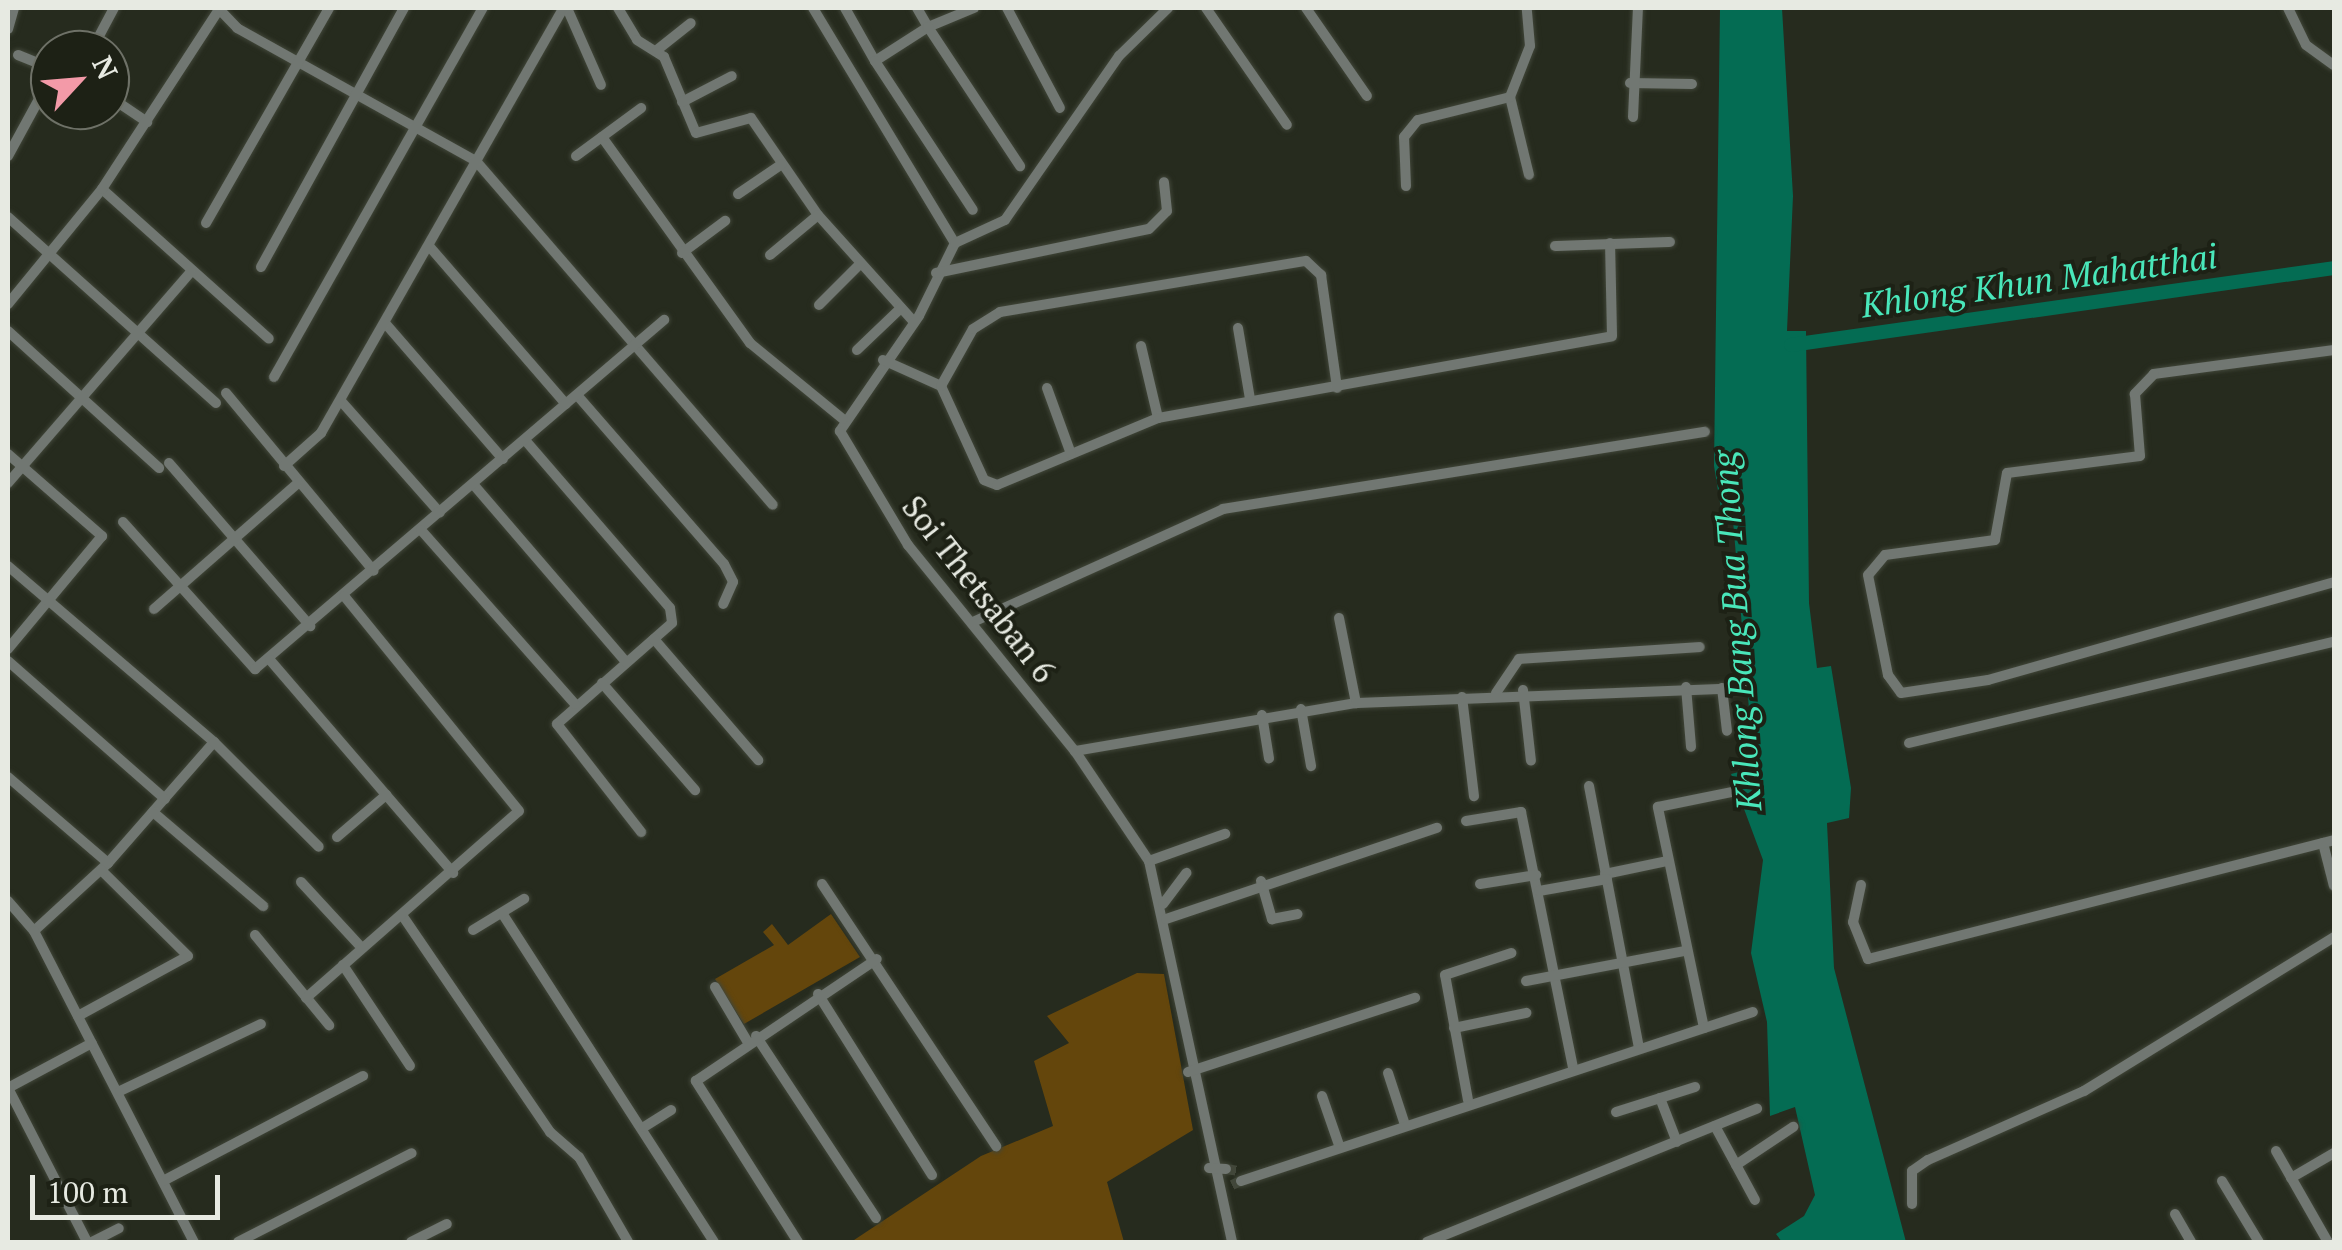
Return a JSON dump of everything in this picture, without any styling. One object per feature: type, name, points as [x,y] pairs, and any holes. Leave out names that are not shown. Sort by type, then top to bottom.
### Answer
[{"type":"street","points":[[8,28],[14,8]]},
{"type":"street","points":[[8,304],[102,189],[219,8],[298,62],[476,161],[773,504]]},
{"type":"street","points":[[206,224],[329,8]]},
{"type":"street","points":[[261,267],[404,8]]},
{"type":"street","points":[[274,378],[483,8]]},
{"type":"street","points":[[565,8],[601,86]]},
{"type":"street","points":[[284,466],[341,401],[565,8]]},
{"type":"street","points":[[618,8],[637,40],[657,50],[701,136],[750,118],[818,214],[914,322]]},
{"type":"street","points":[[813,8],[955,243]]},
{"type":"street","points":[[845,8],[972,210]]},
{"type":"street","points":[[918,8],[1020,166]]},
{"type":"street","points":[[875,61],[945,13],[974,8]]},
{"type":"street","points":[[1007,8],[1060,108]]},
{"type":"street","points":[[602,137],[750,344],[843,419],[914,322],[935,274],[955,243],[971,239],[1005,220],[1145,25],[1151,8]]},
{"type":"street","points":[[1145,25],[1168,8]]},
{"type":"street","points":[[1206,8],[1287,125]]},
{"type":"street","points":[[1306,8],[1367,96]]},
{"type":"street","points":[[1527,8],[1530,46],[1510,97],[1530,175]]},
{"type":"street","points":[[1633,117],[1630,84],[1638,8]]},
{"type":"street","points":[[2288,8],[2306,46],[2334,65]]},
{"type":"street","points":[[657,50],[691,24]]},
{"type":"street","points":[[18,55],[30,60]]},
{"type":"street","points":[[682,102],[732,76]]},
{"type":"street","points":[[1630,84],[1692,84]]},
{"type":"street","points":[[1406,186],[1404,137],[1418,120],[1510,97]]},
{"type":"street","points":[[576,156],[641,108]]},
{"type":"street","points":[[130,111],[147,122]]},
{"type":"street","points":[[8,156],[30,116]]},
{"type":"street","points":[[738,194],[782,164]]},
{"type":"street","points":[[935,274],[1150,228],[1167,211],[1164,182]]},
{"type":"street","points":[[102,189],[268,339]]},
{"type":"street","points":[[770,254],[818,214]]},
{"type":"street","points":[[8,217],[52,252],[216,403]]},
{"type":"street","points":[[682,254],[724,220]]},
{"type":"street","points":[[971,239],[974,264]]},
{"type":"street","points":[[1555,246],[1670,242]]},
{"type":"street","points":[[883,360],[941,386],[989,485],[1158,418],[1616,334],[1610,243]]},
{"type":"street","points":[[428,246],[566,404]]},
{"type":"street","points":[[941,386],[973,329],[1000,312],[1306,261],[1321,275],[1337,388]]},
{"type":"street","points":[[818,305],[861,263]]},
{"type":"street","points":[[8,483],[190,272]]},
{"type":"street","points":[[857,350],[901,308]]},
{"type":"street","points":[[124,522],[246,668],[270,660],[664,320]]},
{"type":"street","points":[[385,323],[503,459]]},
{"type":"street","points":[[1238,328],[1250,400]]},
{"type":"street","points":[[8,331],[80,400],[164,466],[310,626]]},
{"type":"street","points":[[1141,346],[1158,418]]},
{"type":"street","points":[[2334,350],[2154,374],[2135,394],[2140,456],[2007,474],[1995,540],[1885,555],[1868,575],[1888,676],[1901,693],[1988,680],[2334,582]]},
{"type":"street","points":[[1048,388],[1071,454]]},
{"type":"street","points":[[226,393],[374,571]]},
{"type":"street","points":[[576,395],[724,564],[732,582],[723,604]]},
{"type":"street","points":[[341,401],[440,513]]},
{"type":"street","name":"Soi Thetsaban 6","points":[[843,419],[840,431],[875,496],[1075,751],[1148,861],[1163,904],[1188,1072],[1229,1242]]},
{"type":"street","points":[[972,622],[1223,509],[1705,432]]},
{"type":"street","points":[[525,440],[670,608],[672,622],[575,704],[559,730],[641,832]]},
{"type":"street","points":[[8,454],[102,536],[8,649]]},
{"type":"street","points":[[154,609],[298,483]]},
{"type":"street","points":[[473,484],[626,662]]},
{"type":"street","points":[[421,530],[575,704]]},
{"type":"street","points":[[8,566],[214,742],[319,847]]},
{"type":"street","points":[[306,998],[518,818],[518,802],[344,596]]},
{"type":"street","points":[[1339,618],[1356,703]]},
{"type":"street","points":[[654,638],[758,760]]},
{"type":"street","points":[[1909,743],[2334,642]]},
{"type":"street","points":[[1496,693],[1518,659],[1700,646]]},
{"type":"street","points":[[270,660],[454,872]]},
{"type":"street","points":[[8,661],[165,798]]},
{"type":"street","points":[[602,683],[695,790]]},
{"type":"street","points":[[1686,687],[1691,746]]},
{"type":"street","points":[[1722,688],[1727,731]]},
{"type":"street","points":[[1075,751],[1262,715],[1356,703],[1523,690],[1747,688]]},
{"type":"street","points":[[1523,690],[1531,761]]},
{"type":"street","points":[[1462,697],[1474,796]]},
{"type":"street","points":[[1301,709],[1311,766]]},
{"type":"street","points":[[1262,715],[1269,758]]},
{"type":"street","points":[[34,930],[105,867],[214,742]]},
{"type":"street","points":[[8,778],[105,867],[188,956],[78,1016]]},
{"type":"street","points":[[1589,786],[1639,1047]]},
{"type":"street","points":[[1704,1028],[1667,861],[1663,800],[1732,792]]},
{"type":"street","points":[[337,836],[386,795]]},
{"type":"street","points":[[153,812],[263,906]]},
{"type":"street","points":[[1466,821],[1521,812],[1573,1067]]},
{"type":"street","points":[[1166,920],[1261,881],[1437,828]]},
{"type":"street","points":[[1148,861],[1225,834]]},
{"type":"street","points":[[1861,884],[1853,922],[1868,958],[2329,841],[2334,886]]},
{"type":"street","points":[[1539,891],[1667,861]]},
{"type":"street","points":[[1163,904],[1186,873]]},
{"type":"street","points":[[1480,884],[1536,875]]},
{"type":"street","points":[[1261,881],[1268,916],[1298,914]]},
{"type":"street","points":[[300,882],[362,948]]},
{"type":"street","points":[[822,884],[877,958],[996,1146]]},
{"type":"street","points":[[473,930],[524,899]]},
{"type":"street","points":[[8,902],[34,930],[194,1242]]},
{"type":"street","points":[[502,912],[644,1127],[714,1242]]},
{"type":"street","points":[[402,915],[550,1132],[578,1157],[628,1242]]},
{"type":"street","points":[[256,935],[328,1025]]},
{"type":"street","points":[[1912,1204],[1912,1171],[1928,1160],[2084,1091],[2334,937]]},
{"type":"street","points":[[1526,981],[1685,951]]},
{"type":"street","points":[[1468,1100],[1448,970],[1511,953]]},
{"type":"street","points":[[798,1242],[696,1080],[818,994],[877,958]]},
{"type":"street","points":[[343,965],[410,1066]]},
{"type":"street","points":[[714,988],[876,1218]]},
{"type":"street","points":[[818,994],[932,1176]]},
{"type":"street","points":[[1188,1072],[1414,998]]},
{"type":"street","points":[[1217,1192],[1237,1176],[1753,1012]]},
{"type":"street","points":[[1454,1028],[1526,1013]]},
{"type":"street","points":[[120,1092],[261,1024]]},
{"type":"street","points":[[92,1043],[8,1088],[90,1242],[119,1228]]},
{"type":"street","points":[[1388,1072],[1404,1122]]},
{"type":"street","points":[[163,1181],[363,1076]]},
{"type":"street","points":[[1616,1112],[1695,1087]]},
{"type":"street","points":[[1322,1096],[1339,1145]]},
{"type":"street","points":[[1660,1098],[1677,1142]]},
{"type":"street","points":[[1428,1242],[1757,1109]]},
{"type":"street","points":[[644,1127],[671,1110]]},
{"type":"street","points":[[1715,1126],[1755,1200]]},
{"type":"street","points":[[1736,1164],[1793,1127]]},
{"type":"street","points":[[2276,1151],[2331,1242]]},
{"type":"street","points":[[238,1242],[412,1153]]},
{"type":"street","points":[[2291,1178],[2334,1153]]},
{"type":"street","points":[[1209,1168],[1237,1176]]},
{"type":"street","points":[[2222,1181],[2259,1242]]},
{"type":"street","points":[[2176,1214],[2191,1242]]},
{"type":"street","points":[[411,1242],[447,1224]]},
{"type":"shaded area","points":[[1720,8],[1782,8],[1793,196],[1787,331],[1806,331],[1809,603],[1817,668],[1831,666],[1851,788],[1849,818],[1827,823],[1834,968],[1906,1242],[1782,1242],[1776,1234],[1804,1216],[1815,1195],[1795,1107],[1770,1116],[1767,1022],[1751,953],[1763,860],[1731,774],[1754,768],[1732,509],[1721,509],[1714,466]]},
{"type":"shaded area","points":[[831,914],[860,957],[744,1024],[715,979],[774,945],[763,932],[772,924],[788,945]]},
{"type":"shaded area","points":[[1137,973],[1164,974],[1193,1130],[1107,1182],[1124,1242],[851,1242],[981,1156],[1053,1126],[1034,1061],[1069,1043],[1047,1016]]},
{"type":"waterway","name":"Khlong Khun Mahatthai","points":[[1791,345],[2334,268]]},
{"type":"tunnel","points":[[1226,1169],[1238,1171]]},
{"type":"tunnel","points":[[1232,1185],[1241,1181]]},
{"type":"water label","name":"Khlong Bang Bua Thong","points":[[1736,631]]}]
